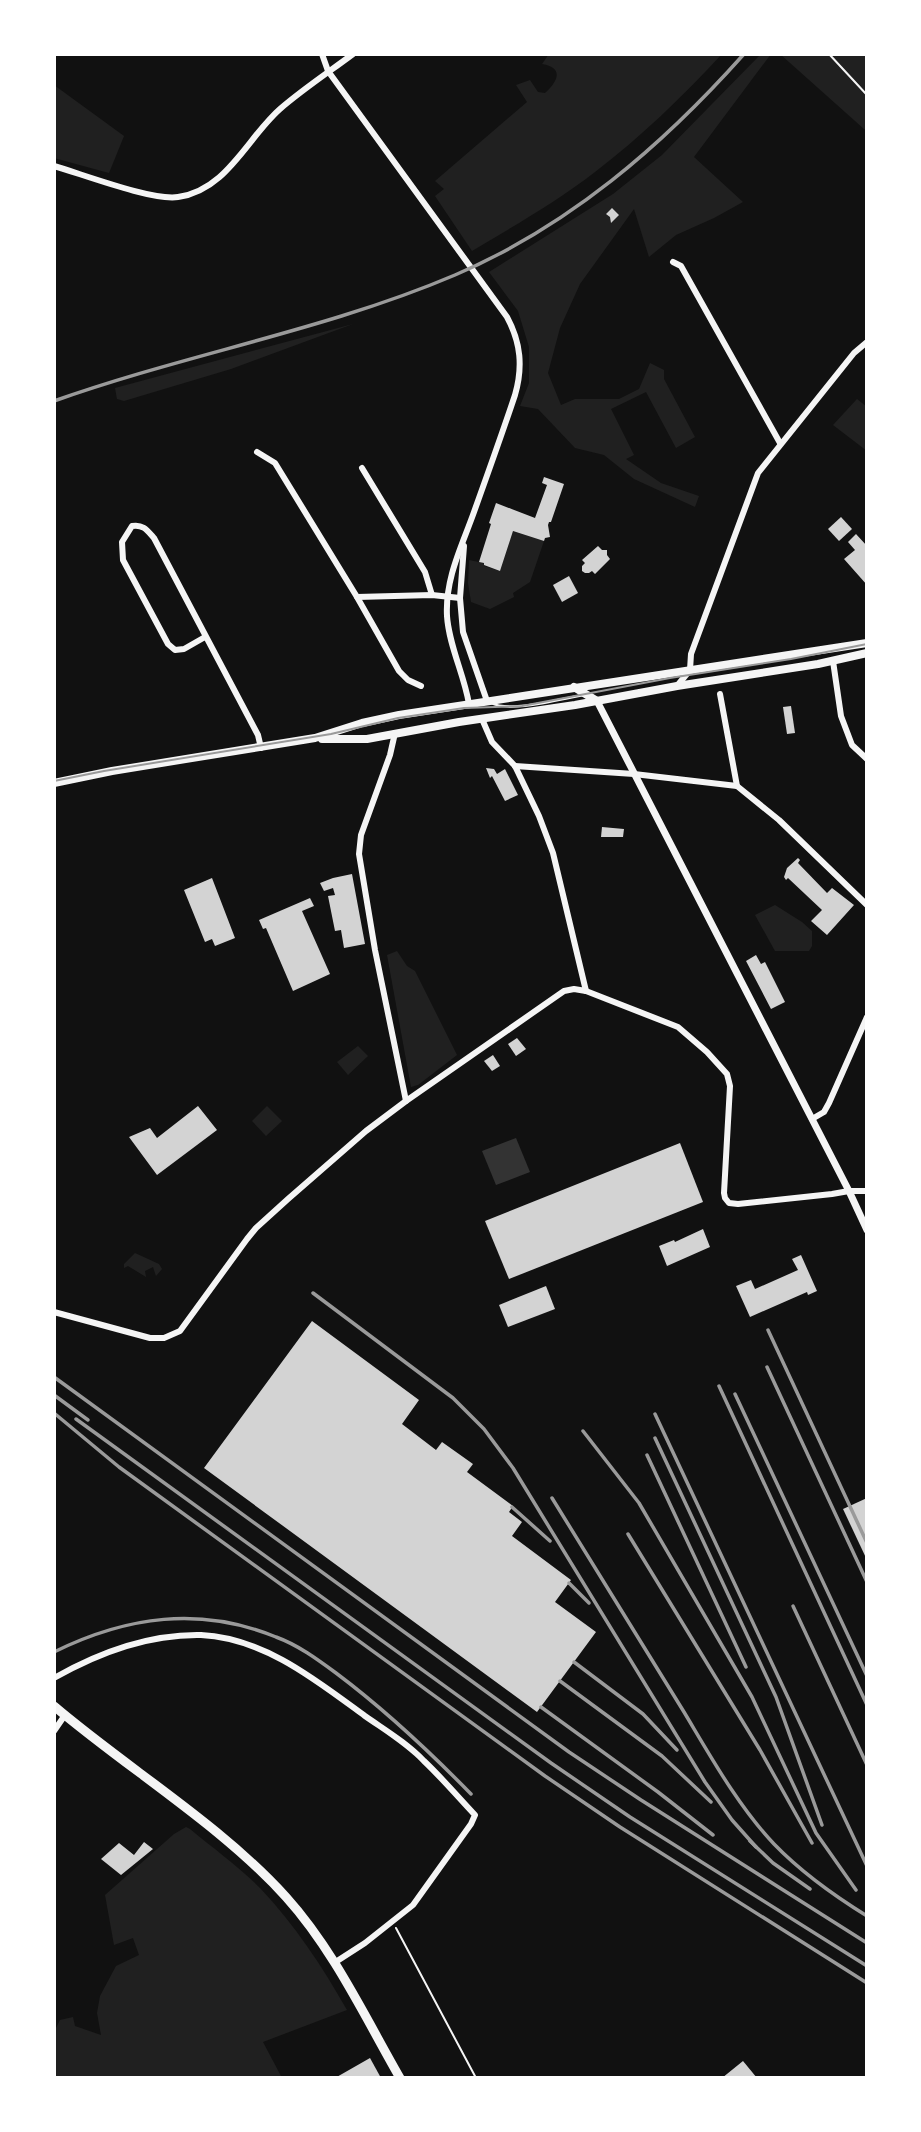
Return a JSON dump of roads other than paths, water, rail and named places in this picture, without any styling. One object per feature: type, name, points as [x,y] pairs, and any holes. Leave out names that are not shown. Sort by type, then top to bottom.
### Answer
[{"type":"main road","points":[[54,783],[315,738],[399,715],[867,643]]},
{"type":"main road","points":[[829,650],[833,662]]},
{"type":"main road","points":[[315,738],[367,739],[833,662],[867,653]]},
{"type":"main road","points":[[574,687],[597,701]]},
{"type":"main road","points":[[482,719],[487,701]]},
{"type":"main road","points":[[469,704],[482,719]]},
{"type":"main road","points":[[395,733],[399,715]]},
{"type":"main road","points":[[54,1706],[218,1834],[265,1875],[308,1923],[400,2078]]},
{"type":"street","points":[[323,54],[328,71],[484,284],[513,328],[518,344],[520,373],[515,395],[453,565],[447,597],[448,624],[466,683],[469,704]]},
{"type":"street","points":[[54,166],[154,196],[176,198],[194,193],[217,180],[279,110],[353,54]]},
{"type":"street","points":[[673,262],[681,266],[780,443]]},
{"type":"street","points":[[677,686],[690,670],[691,654],[758,473],[853,353],[867,342]]},
{"type":"street","points":[[257,452],[275,463],[399,671],[408,680],[421,686]]},
{"type":"street","points":[[362,468],[425,572],[432,595]]},
{"type":"street","points":[[205,637],[184,649],[175,650],[168,644],[123,560],[122,542],[132,526],[144,527],[154,537],[258,735],[261,748]]},
{"type":"street","points":[[466,534],[460,598],[465,638],[487,701]]},
{"type":"street","points":[[357,597],[432,595],[460,598]]},
{"type":"street","points":[[833,662],[841,716],[852,745],[867,759]]},
{"type":"street","points":[[720,694],[737,786]]},
{"type":"street","points":[[597,701],[867,1230]]},
{"type":"street","points":[[482,719],[492,742],[515,766],[539,816],[553,853],[586,991]]},
{"type":"street","points":[[395,733],[390,755],[361,835],[359,854],[375,950],[406,1101]]},
{"type":"street","points":[[515,766],[634,774],[737,786],[779,820],[867,905]]},
{"type":"street","points":[[54,1312],[150,1338],[164,1338],[180,1331],[256,1228],[366,1131],[564,991],[574,989],[586,991],[678,1027],[727,1074],[730,1086],[725,1198],[729,1203],[867,1191]]},
{"type":"street","points":[[812,1119],[824,1112],[867,1017]]},
{"type":"street","points":[[54,1678],[115,1649],[162,1638],[202,1635],[240,1643],[300,1669],[423,1759],[475,1815],[421,1895],[393,1922],[334,1963]]},
{"type":"street","points":[[54,1731],[65,1716]]},
{"type":"lane","points":[[596,688],[604,682]]},
{"type":"lane","points":[[487,701],[499,707],[508,707],[588,695]]},
{"type":"tram line","points":[[54,781],[331,734],[398,718],[464,708],[522,706],[867,644]]},
{"type":"railway","points":[[54,401],[154,369],[356,311],[455,275],[497,255],[537,233],[612,181],[680,120],[744,54]]},
{"type":"railway","points":[[313,1293],[453,1398],[484,1429],[513,1468],[705,1782],[732,1820],[756,1847]]},
{"type":"railway","points":[[768,1330],[867,1543]]},
{"type":"railway","points":[[767,1367],[867,1582]]},
{"type":"railway","points":[[54,1377],[569,1752],[867,1943]]},
{"type":"railway","points":[[719,1386],[867,1705]]},
{"type":"railway","points":[[735,1394],[867,1676]]},
{"type":"railway","points":[[54,1395],[88,1420]]},
{"type":"railway","points":[[54,1413],[119,1467],[545,1776],[620,1827],[867,1983]]},
{"type":"railway","points":[[655,1414],[867,1866]]},
{"type":"railway","points":[[76,1419],[551,1763],[630,1817],[867,1966]]},
{"type":"railway","points":[[583,1431],[639,1503],[752,1697],[816,1833],[856,1890]]},
{"type":"railway","points":[[655,1438],[776,1697],[822,1825]]},
{"type":"railway","points":[[647,1455],[746,1667]]},
{"type":"railway","points":[[552,1498],[715,1764],[749,1814],[796,1865],[867,1916]]},
{"type":"railway","points":[[512,1507],[550,1541]]},
{"type":"railway","points":[[628,1534],[760,1750],[812,1843]]},
{"type":"railway","points":[[569,1583],[589,1603]]},
{"type":"railway","points":[[793,1606],[867,1765]]},
{"type":"railway","points":[[54,1652],[109,1630],[164,1619],[220,1621],[248,1627],[292,1644],[336,1673],[406,1731],[471,1794]]},
{"type":"railway","points":[[574,1662],[643,1714],[677,1750]]},
{"type":"railway","points":[[560,1681],[662,1756],[711,1802]]},
{"type":"railway","points":[[541,1707],[713,1835]]},
{"type":"railway","points":[[750,1841],[773,1863],[810,1889]]}]
